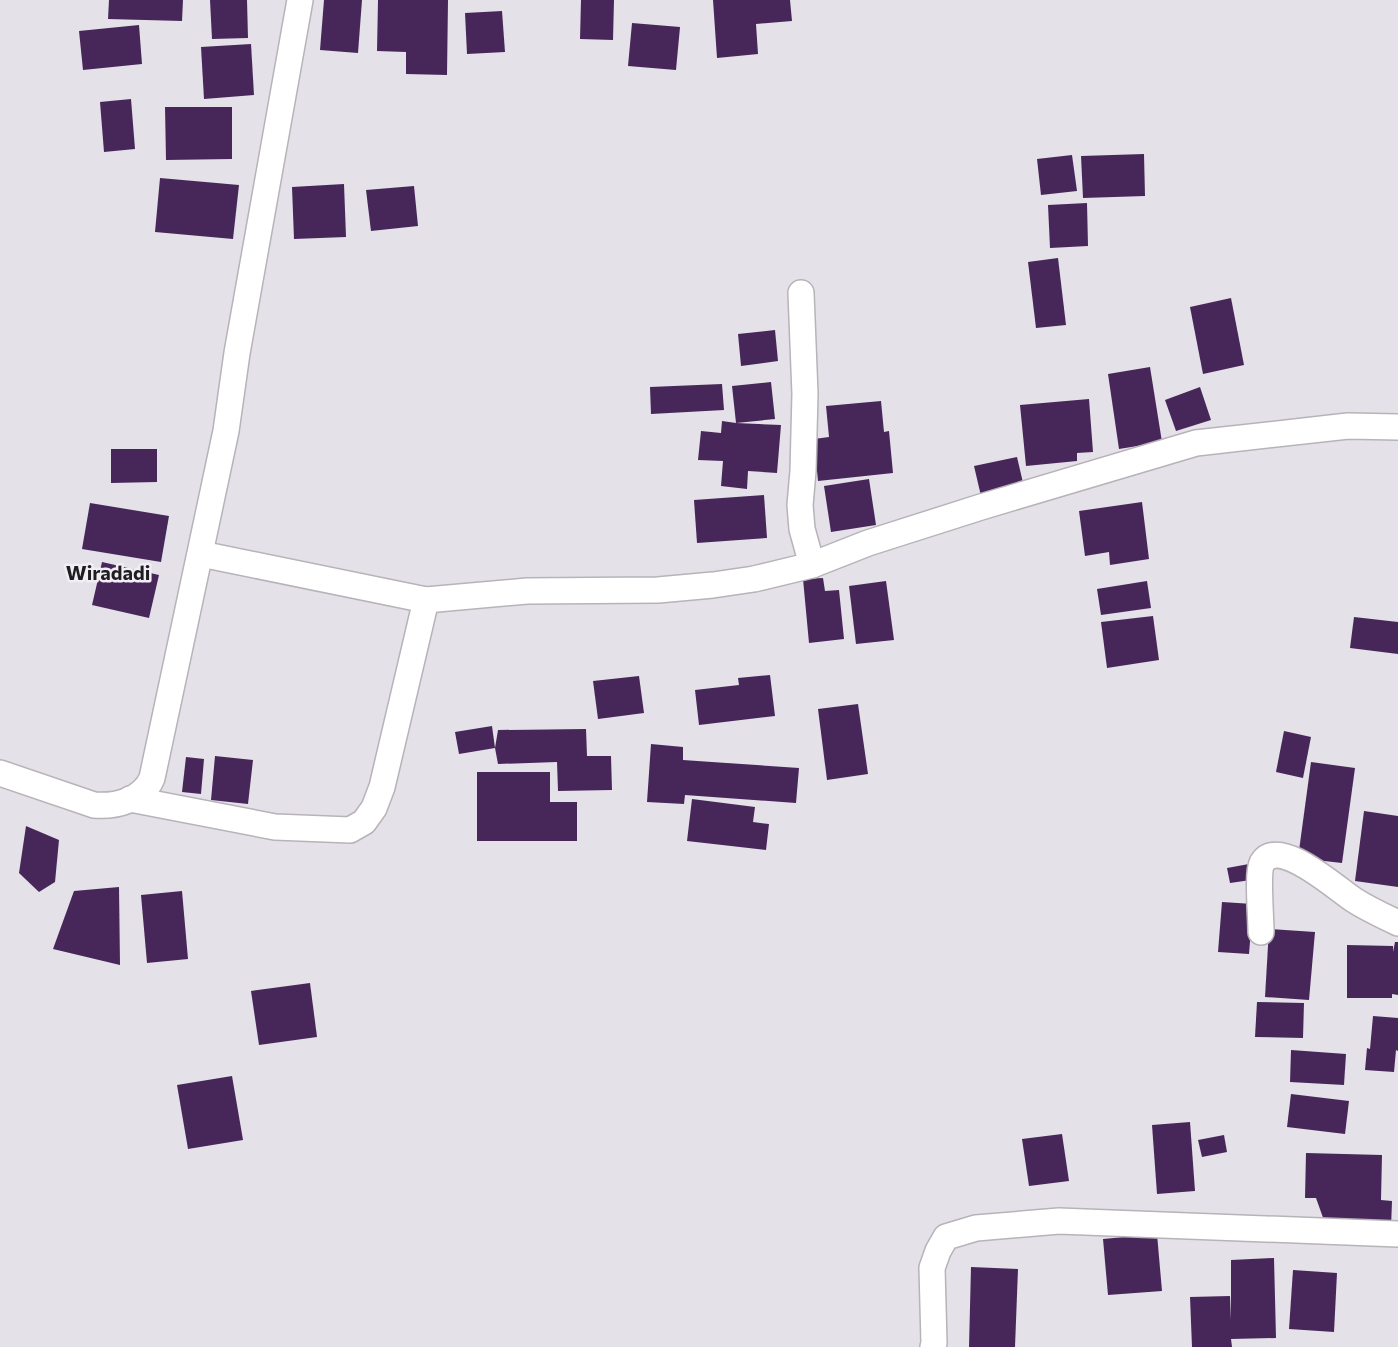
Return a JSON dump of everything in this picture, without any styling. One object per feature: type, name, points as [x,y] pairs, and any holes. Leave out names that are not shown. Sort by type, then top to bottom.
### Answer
[{"type":"street","points":[[0,773],[94,805],[111,805],[130,799],[140,794],[149,785],[152,778],[226,431],[237,353],[300,0]]},
{"type":"street","points":[[801,293],[805,394],[800,505],[802,529],[812,565]]},
{"type":"street","points":[[201,554],[426,600],[527,591],[658,590],[713,585],[754,579],[812,565],[868,543],[934,522],[1196,443],[1348,426],[1398,427]]},
{"type":"street","points":[[130,799],[275,827],[350,830],[364,822],[374,808],[382,787],[426,600]]},
{"type":"street","points":[[1261,932],[1260,868],[1266,858],[1271,856],[1298,861],[1353,900],[1398,923]]},
{"type":"street","points":[[933,1347],[932,1268],[938,1251],[946,1237],[976,1228],[1059,1221],[1398,1234]]},
{"type":"building","points":[[109,0],[183,0],[182,21],[108,19]]},
{"type":"building","points":[[210,0],[247,0],[248,38],[212,39]]},
{"type":"building","points":[[324,0],[362,0],[358,53],[320,50]]},
{"type":"building","points":[[378,0],[448,0],[447,75],[406,74],[406,52],[377,51]]},
{"type":"building","points":[[581,0],[614,0],[613,40],[580,39]]},
{"type":"building","points":[[713,0],[790,0],[792,21],[756,24],[758,54],[717,58]]},
{"type":"building","points":[[502,11],[505,52],[467,54],[465,13]]},
{"type":"building","points":[[632,23],[680,27],[676,70],[628,66]]},
{"type":"building","points":[[139,25],[142,64],[83,70],[79,31]]},
{"type":"building","points":[[251,44],[254,95],[204,99],[201,47]]},
{"type":"building","points":[[131,99],[135,149],[104,152],[100,102]]},
{"type":"building","points":[[165,107],[232,107],[232,159],[166,160]]},
{"type":"building","points":[[1144,154],[1145,196],[1083,198],[1081,156]]},
{"type":"building","points":[[1072,155],[1077,191],[1041,195],[1037,159]]},
{"type":"building","points":[[160,178],[239,185],[233,239],[155,232]]},
{"type":"building","points":[[344,184],[346,237],[294,239],[292,187]]},
{"type":"building","points":[[414,186],[418,226],[371,231],[366,190]]},
{"type":"building","points":[[1087,203],[1088,246],[1050,248],[1048,205]]},
{"type":"building","points":[[1058,258],[1066,325],[1036,328],[1028,262]]},
{"type":"building","points":[[1231,298],[1244,365],[1203,374],[1190,307]]},
{"type":"building","points":[[775,330],[778,361],[741,366],[738,334]]},
{"type":"building","points":[[1150,367],[1162,442],[1119,449],[1108,374]]},
{"type":"building","points":[[771,382],[775,419],[736,423],[732,386]]},
{"type":"building","points":[[722,384],[724,410],[651,414],[650,387]]},
{"type":"building","points":[[1200,387],[1211,420],[1176,431],[1165,400]]},
{"type":"building","points":[[1089,399],[1093,452],[1077,453],[1077,461],[1026,466],[1020,405]]},
{"type":"building","points":[[881,401],[884,432],[889,431],[893,473],[818,481],[814,439],[829,437],[826,406]]},
{"type":"building","points":[[722,421],[781,425],[777,473],[748,471],[747,489],[721,486],[723,461],[698,460],[701,431],[721,433]]},
{"type":"building","points":[[111,449],[157,449],[157,482],[111,483]]},
{"type":"building","points":[[1017,457],[1024,487],[981,496],[974,466]]},
{"type":"building","points":[[869,479],[876,525],[831,532],[824,486]]},
{"type":"building","points":[[764,495],[767,538],[697,543],[694,500]]},
{"type":"building","points":[[1142,502],[1149,559],[1110,565],[1109,552],[1085,556],[1079,511]]},
{"type":"building","points":[[90,503],[169,516],[161,562],[82,549]]},
{"type":"building","points":[[102,562],[159,575],[149,618],[92,605]]},
{"type":"building","points":[[823,578],[825,591],[839,590],[844,639],[809,643],[803,579]]},
{"type":"building","points":[[886,581],[894,640],[856,644],[849,586]]},
{"type":"building","points":[[1147,581],[1151,608],[1101,615],[1097,589]]},
{"type":"building","points":[[1153,616],[1159,660],[1107,668],[1101,622]]},
{"type":"building","points":[[1354,617],[1398,622],[1398,654],[1350,648]]},
{"type":"building","points":[[770,675],[775,716],[699,725],[695,690],[739,685],[738,678]]},
{"type":"building","points":[[639,676],[644,713],[598,719],[593,681]]},
{"type":"building","points":[[858,704],[868,774],[827,780],[818,709]]},
{"type":"building","points":[[492,726],[495,748],[459,754],[455,732]]},
{"type":"building","points":[[586,729],[587,756],[611,756],[612,790],[558,791],[557,762],[498,764],[495,748],[498,730]]},
{"type":"building","points":[[1284,731],[1311,737],[1303,778],[1276,772]]},
{"type":"building","points":[[651,744],[683,747],[683,760],[799,768],[796,803],[685,795],[684,804],[647,802]]},
{"type":"building","points":[[215,756],[253,760],[248,804],[211,800]]},
{"type":"building","points":[[186,757],[204,759],[201,794],[182,792]]},
{"type":"building","points":[[1311,762],[1355,768],[1342,863],[1298,858]]},
{"type":"building","points":[[477,772],[550,772],[550,802],[577,802],[577,841],[477,841]]},
{"type":"building","points":[[692,799],[755,807],[753,822],[769,824],[766,850],[687,841]]},
{"type":"building","points":[[1364,811],[1398,816],[1398,887],[1355,881]]},
{"type":"building","points":[[26,826],[59,840],[55,882],[39,892],[19,873]]},
{"type":"building","points":[[1249,864],[1251,880],[1230,883],[1227,868]]},
{"type":"building","points":[[119,887],[120,965],[53,949],[74,891]]},
{"type":"building","points":[[182,891],[188,959],[147,963],[141,895]]},
{"type":"building","points":[[1222,902],[1253,904],[1249,954],[1218,952]]},
{"type":"building","points":[[1269,929],[1315,932],[1309,1000],[1265,997]]},
{"type":"building","points":[[1395,942],[1398,942],[1398,995],[1392,994],[1392,998],[1347,998],[1347,945],[1393,946],[1393,952]]},
{"type":"building","points":[[310,983],[317,1037],[259,1045],[251,991]]},
{"type":"building","points":[[1257,1002],[1304,1003],[1303,1038],[1255,1037]]},
{"type":"building","points":[[1373,1016],[1398,1018],[1398,1051],[1396,1050],[1394,1072],[1365,1070],[1367,1048],[1370,1049]]},
{"type":"building","points":[[1291,1050],[1346,1054],[1344,1085],[1290,1082]]},
{"type":"building","points":[[232,1076],[243,1140],[188,1149],[177,1085]]},
{"type":"building","points":[[1291,1094],[1349,1101],[1345,1134],[1287,1127]]},
{"type":"building","points":[[1190,1122],[1195,1191],[1157,1194],[1152,1125]]},
{"type":"building","points":[[1062,1134],[1069,1181],[1029,1186],[1022,1139]]},
{"type":"building","points":[[1224,1135],[1227,1152],[1202,1157],[1198,1140]]},
{"type":"building","points":[[1306,1153],[1382,1155],[1381,1200],[1392,1201],[1391,1228],[1326,1226],[1316,1198],[1305,1198]]},
{"type":"building","points":[[1157,1234],[1162,1291],[1108,1295],[1103,1239]]},
{"type":"building","points":[[1274,1258],[1276,1338],[1231,1339],[1232,1347],[1192,1347],[1190,1297],[1230,1296],[1231,1320],[1231,1260]]},
{"type":"building","points":[[971,1267],[1018,1269],[1015,1347],[969,1347]]},
{"type":"building","points":[[1293,1270],[1337,1273],[1334,1332],[1289,1329]]},
{"type":"district","name":"Wiradadi","points":[[108,572]]}]
